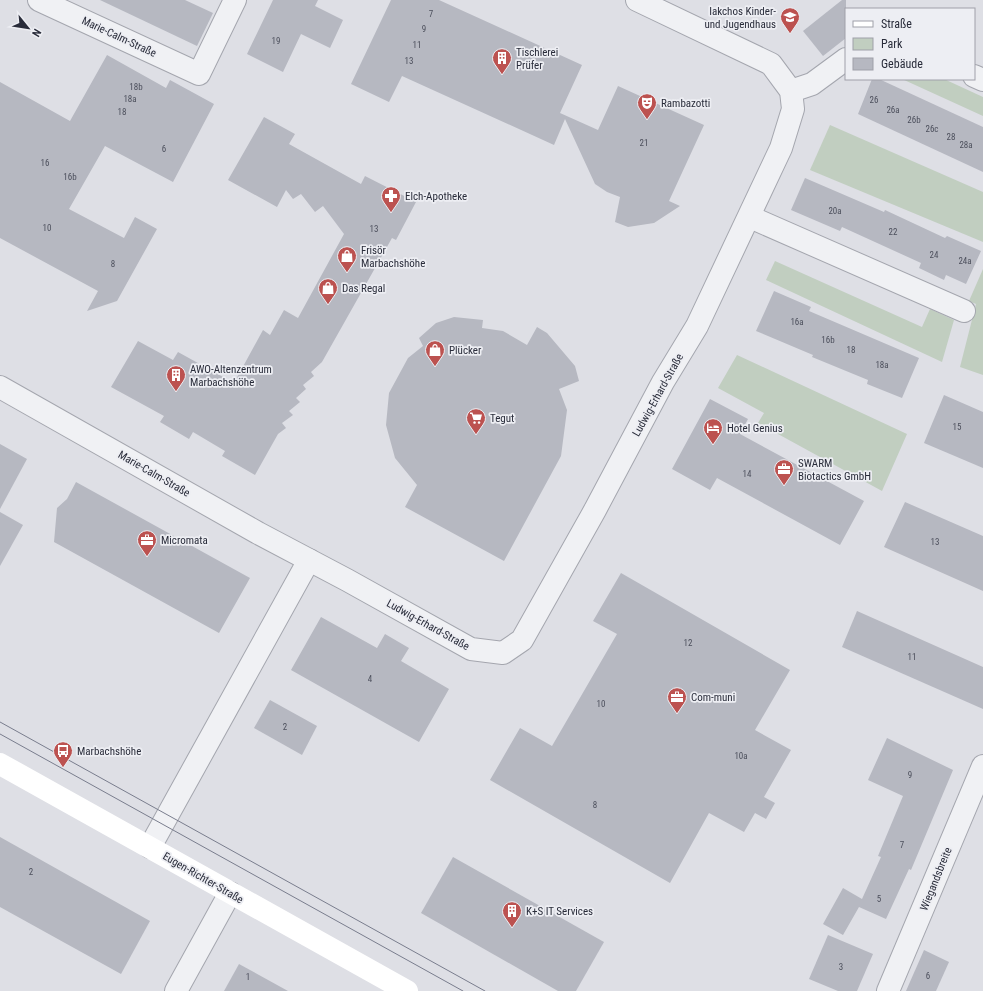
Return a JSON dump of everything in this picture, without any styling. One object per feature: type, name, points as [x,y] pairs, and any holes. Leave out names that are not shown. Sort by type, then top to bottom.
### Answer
[{"type":"main road","name":"Eugen-Richter-Straße","points":[[0,764],[406,991]]},
{"type":"street","name":"Marie-Calm-Straße","points":[[39,0],[199,74],[235,0]]},
{"type":"street","name":"Ludwig-Erhard-Straße","points":[[309,560],[471,649],[503,653],[522,640],[595,510],[663,382],[697,326],[750,217],[781,148],[794,109],[791,91],[771,64],[647,2]]},
{"type":"street","points":[[791,91],[812,84],[845,60]]},
{"type":"street","points":[[750,217],[964,311]]},
{"type":"street","name":"Marie-Calm-Straße","points":[[0,387],[309,560]]},
{"type":"street","points":[[150,847],[309,560]]},
{"type":"street","name":"Wiegandsbreite","points":[[888,991],[983,766]]},
{"type":"street","points":[[176,991],[230,893]]},
{"type":"green space","points":[[904,80],[946,80],[983,97],[983,116]]},
{"type":"green space","points":[[830,125],[983,192],[983,242],[810,170]]},
{"type":"green space","points":[[775,261],[922,327],[930,309],[954,320],[942,362],[766,280]]},
{"type":"green space","points":[[983,269],[983,375],[960,367],[976,304],[969,301]]},
{"type":"green space","points":[[737,355],[907,434],[882,491],[758,423],[764,413],[718,388]]},
{"type":"building","points":[[100,0],[185,0],[213,13],[197,46]]},
{"type":"building","points":[[273,0],[318,0],[315,6],[343,20],[330,48],[301,34],[283,72],[247,54]]},
{"type":"building","points":[[391,0],[439,0],[582,65],[560,113],[598,130],[618,86],[704,125],[669,201],[680,206],[654,223],[628,227],[615,222],[620,197],[607,192],[595,184],[565,119],[554,145],[402,76],[389,102],[351,84]]},
{"type":"building","points":[[842,0],[846,0],[845,39],[823,56],[803,31]]},
{"type":"building","points":[[107,55],[166,88],[170,80],[214,104],[173,182],[105,146],[69,209],[124,238],[135,217],[157,229],[117,301],[87,311],[98,291],[0,238],[0,82],[70,121]]},
{"type":"building","points":[[872,80],[881,80],[983,127],[983,172],[858,114]]},
{"type":"building","points":[[264,117],[295,134],[289,144],[361,184],[365,176],[416,202],[396,240],[392,238],[322,362],[311,372],[314,376],[303,385],[306,389],[296,398],[300,402],[289,411],[293,415],[282,423],[286,428],[278,434],[255,475],[222,456],[225,451],[193,432],[189,439],[160,422],[164,416],[111,387],[138,341],[173,360],[178,352],[234,383],[263,330],[270,335],[284,310],[298,318],[344,234],[323,206],[315,212],[301,194],[293,199],[286,190],[277,207],[228,180]]},
{"type":"building","points":[[805,178],[884,212],[885,210],[945,238],[947,236],[981,251],[966,284],[946,275],[944,280],[919,268],[921,263],[842,227],[840,231],[791,210]]},
{"type":"building","points":[[774,291],[811,307],[809,311],[919,358],[902,398],[867,384],[868,380],[812,357],[813,355],[756,331]]},
{"type":"building","name":"Tegut","points":[[454,317],[483,320],[482,328],[503,331],[527,345],[537,327],[547,333],[575,366],[579,381],[559,389],[567,410],[561,456],[504,561],[405,507],[417,485],[395,458],[386,425],[389,393],[408,358],[423,346],[419,338],[436,323]]},
{"type":"building","points":[[944,395],[983,412],[983,468],[924,443]]},
{"type":"building","points":[[710,399],[748,419],[740,434],[864,501],[840,545],[717,478],[710,490],[672,469]]},
{"type":"building","points":[[0,444],[27,459],[0,509]]},
{"type":"building","name":"Micromata","points":[[76,482],[250,578],[219,633],[54,542],[57,508],[67,499]]},
{"type":"building","points":[[905,502],[983,536],[983,591],[884,547]]},
{"type":"building","points":[[0,512],[23,525],[0,566]]},
{"type":"building","points":[[621,573],[790,670],[755,730],[791,750],[764,797],[775,803],[766,819],[755,813],[744,832],[709,813],[670,883],[490,780],[520,728],[552,746],[617,634],[593,621]]},
{"type":"building","points":[[857,611],[983,667],[983,709],[842,647]]},
{"type":"building","points":[[321,617],[377,648],[385,634],[409,648],[401,661],[449,689],[419,742],[291,670]]},
{"type":"building","points":[[270,700],[317,726],[302,755],[254,728]]},
{"type":"building","points":[[887,738],[953,770],[911,870],[909,869],[886,919],[859,907],[843,935],[823,924],[843,888],[862,899],[881,857],[878,856],[903,796],[868,780]]},
{"type":"building","points":[[0,837],[150,921],[121,974],[0,907]]},
{"type":"building","name":"K+S IT Services","points":[[453,857],[604,942],[576,991],[558,991],[421,913]]},
{"type":"building","points":[[828,935],[873,954],[857,991],[838,991],[809,979]]},
{"type":"building","points":[[924,950],[949,962],[936,991],[906,991]]},
{"type":"building","points":[[239,964],[288,991],[224,991]]},
{"type":"tram line","points":[[0,722],[485,991]]},
{"type":"tram line","points":[[0,734],[463,991]]},
{"type":"place","name":"Iakchos Kinder- und Jugendhaus","points":[[790,34]]},
{"type":"place","name":"Tischlerei Prüfer","points":[[502,75]]},
{"type":"place","name":"Rambazotti","points":[[647,120]]},
{"type":"place","name":"Elch-Apotheke","points":[[391,213]]},
{"type":"place","name":"Frisör Marbachshöhe","points":[[347,273]]},
{"type":"place","name":"Das Regal","points":[[328,305]]},
{"type":"place","name":"Plücker","points":[[435,367]]},
{"type":"place","name":"AWO-Altenzentrum Marbachshöhe","points":[[176,392]]},
{"type":"place","name":"Tegut","points":[[476,435]]},
{"type":"place","name":"Hotel Genius","points":[[713,445]]},
{"type":"place","name":"SWARM Biotactics GmbH","points":[[784,486]]},
{"type":"place","name":"Micromata","points":[[147,557]]},
{"type":"place","name":"Com-muni","points":[[677,714]]},
{"type":"place","name":"Marbachshöhe","points":[[63,768]]},
{"type":"place","name":"K+S IT Services","points":[[512,928]]}]
